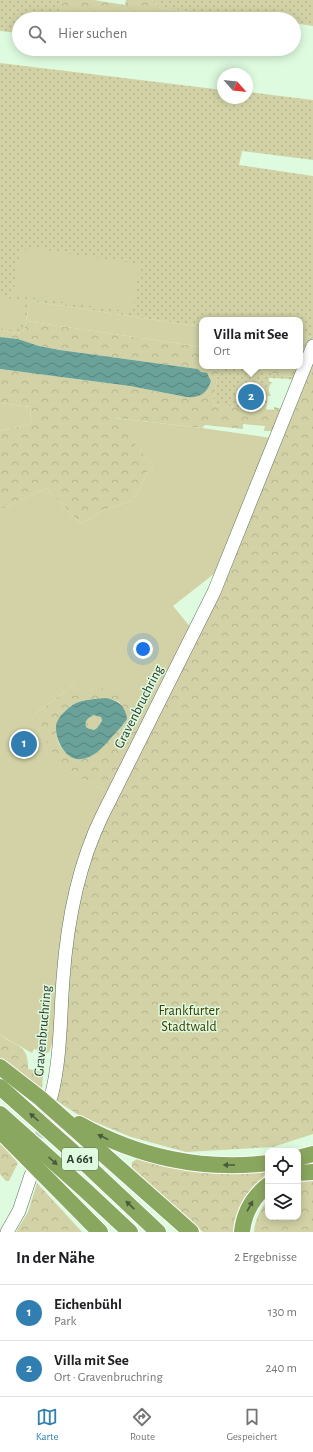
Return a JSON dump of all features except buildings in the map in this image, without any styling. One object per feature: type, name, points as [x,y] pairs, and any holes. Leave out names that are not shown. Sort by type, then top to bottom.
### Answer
[{"type":"highway","points":[[0,1067],[88,1129],[120,1144],[142,1152],[173,1160],[208,1164],[229,1165],[265,1163]]},
{"type":"highway","name":"A 661","points":[[0,1087],[73,1152],[158,1232]]},
{"type":"highway","points":[[45,1098],[191,1232]]},
{"type":"highway","name":"A 661","points":[[0,1114],[130,1232]]},
{"type":"highway","points":[[0,1132],[100,1232]]},
{"type":"highway","points":[[301,1157],[313,1154]]},
{"type":"highway","points":[[301,1173],[313,1172]]},
{"type":"highway","points":[[242,1232],[244,1219],[251,1203],[265,1188]]},
{"type":"highway","points":[[69,1202],[92,1232]]},
{"type":"street","name":"Gravenbruchring","points":[[45,1098],[57,1073],[68,935],[87,850],[102,816],[214,592],[313,346]]},
{"type":"street","points":[[7,1232],[19,1210],[31,1175]]},
{"type":"green space","points":[[0,0],[62,0],[61,12],[12,12],[12,32],[0,31]]},
{"type":"green space","points":[[62,0],[94,0],[125,5],[126,0],[152,0],[160,8],[188,12],[61,12]]},
{"type":"green space","points":[[152,0],[313,0],[313,26],[301,24],[301,12],[188,12],[160,8]]},
{"type":"green space","points":[[0,63],[217,89],[217,104],[253,104],[253,93],[313,100],[313,160],[242,151],[239,165],[313,176],[313,337],[303,335],[303,317],[199,317],[199,327],[30,301],[23,334],[0,330]]},
{"type":"green space","points":[[39,249],[140,264],[133,312],[13,295],[18,262],[22,250]]},
{"type":"green space","points":[[0,297],[29,301],[28,303],[24,304],[23,318],[16,331],[0,328]]},
{"type":"green space","points":[[30,301],[199,327],[199,347],[26,321]]},
{"type":"green space","points":[[26,321],[199,347],[199,369],[219,369],[213,405],[274,410],[274,407],[283,409],[274,430],[271,431],[264,431],[265,426],[243,424],[243,429],[205,425],[202,428],[115,418],[153,466],[148,471],[138,492],[131,501],[102,511],[81,524],[46,488],[0,510],[0,431],[30,424],[31,407],[0,403],[0,369],[130,386],[186,397],[209,386],[211,381],[208,375],[198,369],[39,346],[18,339],[0,337],[0,330],[23,334]]},
{"type":"green space","points":[[303,335],[313,337],[303,361]]},
{"type":"green space","name":"Frankfurter Stadtwald","points":[[313,359],[313,1134],[273,1147],[186,1152],[131,1137],[80,1116],[57,1101],[63,1052],[68,960],[89,852],[215,596]]},
{"type":"green space","points":[[219,369],[255,369],[296,378],[295,380],[269,378],[269,382],[272,382],[269,389],[271,396],[268,396],[266,410],[213,405]]},
{"type":"green space","points":[[255,369],[300,369],[296,378]]},
{"type":"green space","points":[[0,403],[31,407],[30,424],[0,431]]},
{"type":"green space","points":[[114,418],[202,428],[271,438],[219,570],[173,606],[192,629],[143,725],[120,691],[110,698],[100,685],[87,694],[75,684],[36,713],[39,718],[36,721],[58,763],[57,766],[109,792],[94,823],[55,1037],[49,1052],[47,1053],[34,1049],[32,1053],[0,1035],[0,510],[46,488],[81,524],[102,511],[131,501],[138,492],[148,471],[153,466]]},
{"type":"green space","points":[[75,684],[100,685],[120,690],[143,725],[109,792],[56,766],[35,721],[39,718],[36,713]],"holes":[[[111,699],[119,702],[125,723],[93,755],[76,759],[66,753],[60,746],[57,733],[59,719],[63,713],[74,704],[86,700]]]},
{"type":"green space","points":[[93,715],[101,717],[102,721],[94,730],[87,728],[86,726],[86,722]]},
{"type":"green space","points":[[0,1035],[24,1051],[28,1061],[28,1069],[43,1072],[42,1090],[0,1060]]},
{"type":"green space","points":[[0,1142],[12,1154],[11,1155],[18,1163],[9,1181],[6,1181],[0,1174]]},
{"type":"green space","points":[[139,1158],[264,1171],[265,1175],[253,1187],[242,1202],[235,1220],[233,1232],[203,1232],[135,1171],[132,1167],[132,1162]]},
{"type":"green space","points":[[313,1181],[313,1232],[254,1232],[258,1215],[265,1204],[265,1220],[301,1220],[301,1182]]},
{"type":"green space","points":[[37,1183],[82,1232],[16,1232],[28,1212]]},
{"type":"water","points":[[0,337],[18,339],[39,346],[60,350],[198,369],[201,372],[207,373],[211,381],[205,392],[199,396],[186,397],[130,386],[0,369]]},
{"type":"water","points":[[106,698],[114,700],[121,705],[125,711],[127,719],[98,752],[90,757],[81,759],[71,757],[62,748],[57,737],[56,726],[58,719],[66,710],[76,703]],"holes":[[[93,715],[101,717],[102,721],[97,728],[94,730],[87,728],[86,722],[89,717]]]},
{"type":"tunnel","points":[[36,1156],[51,1097]]},
{"type":"place","name":"Villa mit See","points":[[251,397]]},
{"type":"place","name":"Eichenbühl","points":[[24,744]]}]
